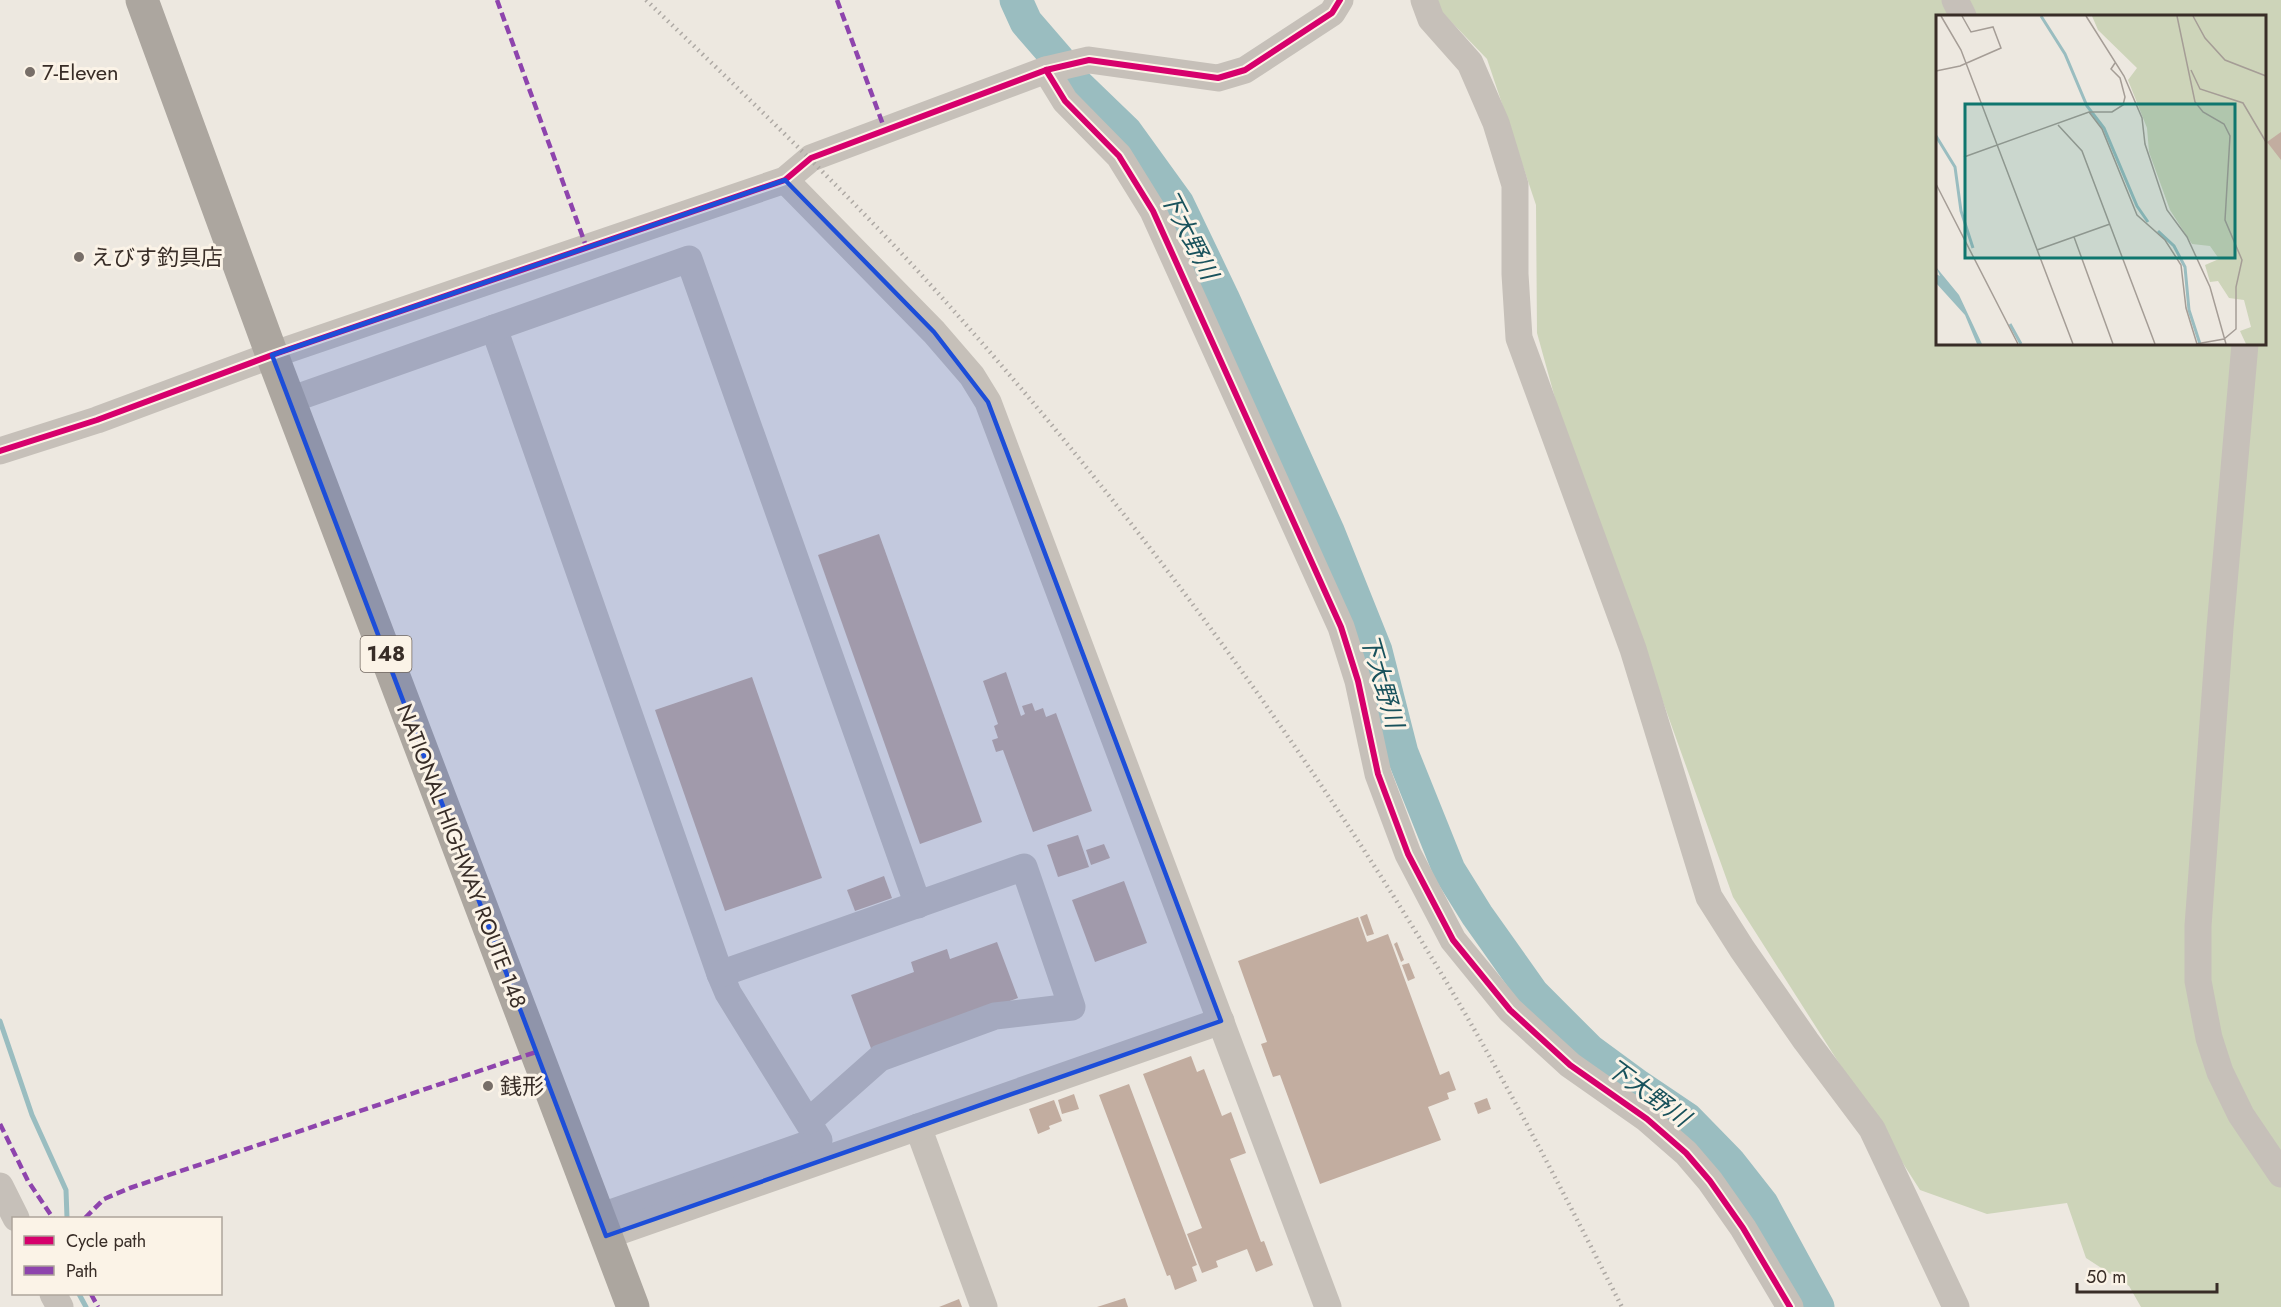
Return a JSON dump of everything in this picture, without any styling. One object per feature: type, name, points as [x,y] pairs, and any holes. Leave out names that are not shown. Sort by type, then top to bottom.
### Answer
[{"type":"highway","name":"NATIONAL HIGHWAY ROUTE 148","points":[[142,0],[290,400],[633,1307]]},
{"type":"street","points":[[0,451],[97,420],[273,354],[785,180],[811,158],[1046,70],[1089,60],[1218,78],[1245,70],[1332,13],[1340,0]]},
{"type":"street","points":[[1424,0],[1431,19],[1470,63],[1496,123],[1515,185],[1515,274],[1519,338],[1633,649],[1709,897],[1742,950],[1872,1129],[1956,1307]]},
{"type":"street","points":[[1955,0],[1962,15]]},
{"type":"street","points":[[1046,70],[1065,101],[1119,156],[1153,211],[1341,627],[1358,681],[1378,774],[1408,854],[1453,940],[1510,1010],[1570,1065],[1647,1119],[1686,1153],[1710,1181],[1743,1228],[1790,1307]]},
{"type":"street","points":[[785,180],[934,332],[972,376],[987,402],[1328,1307]]},
{"type":"street","points":[[290,400],[689,260],[918,904]]},
{"type":"street","points":[[494,328],[720,974],[729,993],[819,1140],[602,1227]]},
{"type":"street","points":[[2245,345],[2218,652],[2198,926],[2198,981],[2207,1029],[2220,1072],[2241,1114],[2281,1174]]},
{"type":"street","points":[[720,974],[1024,867],[1072,1007],[995,1016],[880,1058],[809,1121]]},
{"type":"street","points":[[602,1227],[918,1127],[1221,1021]]},
{"type":"street","points":[[918,1127],[984,1307]]},
{"type":"street","points":[[0,1186],[16,1217]]},
{"type":"highlighted area","points":[[785,180],[934,332],[988,402],[1221,1021],[606,1236],[272,355]]},
{"type":"green space","points":[[1435,0],[2281,0],[2281,1307],[2141,1307],[2129,1286],[2086,1258],[2067,1203],[1987,1214],[1920,1190],[1733,897],[1558,409],[1537,333],[1536,205],[1487,59],[1438,8]]},
{"type":"building","points":[[2281,132],[2281,160],[2267,142]]},
{"type":"building","points":[[879,534],[982,822],[920,844],[818,555]]},
{"type":"building","points":[[1006,672],[1021,716],[1025,714],[1022,706],[1032,703],[1035,711],[1043,708],[1046,717],[1056,713],[1092,811],[1033,832],[1003,750],[996,752],[992,740],[998,738],[994,726],[998,724],[983,681]]},
{"type":"building","points":[[752,677],[822,878],[725,911],[655,710]]},
{"type":"building","points":[[1078,835],[1089,867],[1058,877],[1047,845]]},
{"type":"building","points":[[1104,844],[1110,858],[1091,865],[1086,850]]},
{"type":"building","points":[[884,876],[892,898],[855,911],[847,890]]},
{"type":"building","points":[[1124,881],[1147,943],[1095,962],[1072,900]]},
{"type":"building","points":[[1367,914],[1374,934],[1367,936],[1360,917]]},
{"type":"building","points":[[1358,917],[1367,942],[1388,934],[1440,1075],[1449,1071],[1456,1090],[1447,1093],[1449,1099],[1428,1107],[1441,1140],[1320,1184],[1280,1075],[1273,1077],[1261,1044],[1267,1042],[1238,961]]},
{"type":"building","points":[[997,942],[1018,998],[872,1051],[851,995],[914,972],[911,962],[947,949],[950,959]]},
{"type":"building","points":[[1397,942],[1404,960],[1401,962],[1394,944]]},
{"type":"building","points":[[1409,963],[1415,978],[1408,981],[1402,965]]},
{"type":"building","points":[[1191,1056],[1197,1072],[1204,1069],[1222,1116],[1231,1112],[1246,1153],[1230,1159],[1261,1242],[1264,1241],[1273,1265],[1256,1272],[1247,1249],[1216,1261],[1218,1267],[1202,1273],[1187,1234],[1202,1228],[1143,1074]]},
{"type":"building","points":[[1129,1084],[1197,1265],[1192,1267],[1197,1281],[1175,1290],[1170,1275],[1167,1276],[1099,1095]]},
{"type":"building","points":[[1074,1094],[1079,1109],[1062,1114],[1058,1100]]},
{"type":"building","points":[[1487,1098],[1491,1109],[1478,1114],[1474,1103]]},
{"type":"building","points":[[1054,1100],[1062,1121],[1038,1134],[1029,1109]]},
{"type":"building","points":[[1125,1298],[1128,1307],[1097,1307]]},
{"type":"building","points":[[959,1299],[962,1307],[939,1307]]},
{"type":"waterway","name":"下大野川","points":[[1016,0],[1026,22],[1058,59],[1070,78],[1126,132],[1178,204],[1328,531],[1376,651],[1402,753],[1449,870],[1477,915],[1533,994],[1589,1050],[1687,1119],[1729,1162],[1762,1204],[1818,1307]]},
{"type":"waterway","points":[[0,1021],[32,1115],[66,1190],[67,1217]]},
{"type":"waterway","points":[[80,1295],[86,1307]]},
{"type":"railway","points":[[646,0],[831,180],[937,292],[1077,456],[1210,628],[1334,805],[1450,988],[1517,1106],[1622,1307]]},
{"type":"marked path","points":[[497,0],[586,246]]},
{"type":"marked path","points":[[837,0],[885,130]]},
{"type":"marked path","points":[[86,1217],[104,1199],[130,1188],[536,1052]]},
{"type":"marked path","points":[[0,1124],[28,1181],[52,1217]]},
{"type":"marked path","points":[[92,1295],[98,1307]]},
{"type":"cycle path","points":[[0,451],[97,420],[272,355],[785,180],[811,158],[1046,70],[1089,60],[1218,78],[1245,70],[1332,13],[1340,0]]},
{"type":"cycle path","points":[[1046,70],[1065,101],[1119,156],[1153,211],[1341,627],[1358,681],[1378,774],[1408,854],[1453,940],[1510,1010],[1570,1065],[1647,1119],[1686,1153],[1710,1181],[1743,1228],[1790,1307]]},
{"type":"place","name":"7-Eleven","points":[[30,72]]},
{"type":"place","name":"えびす釣具店","points":[[79,257]]},
{"type":"place","name":"銭形","points":[[488,1086]]}]
